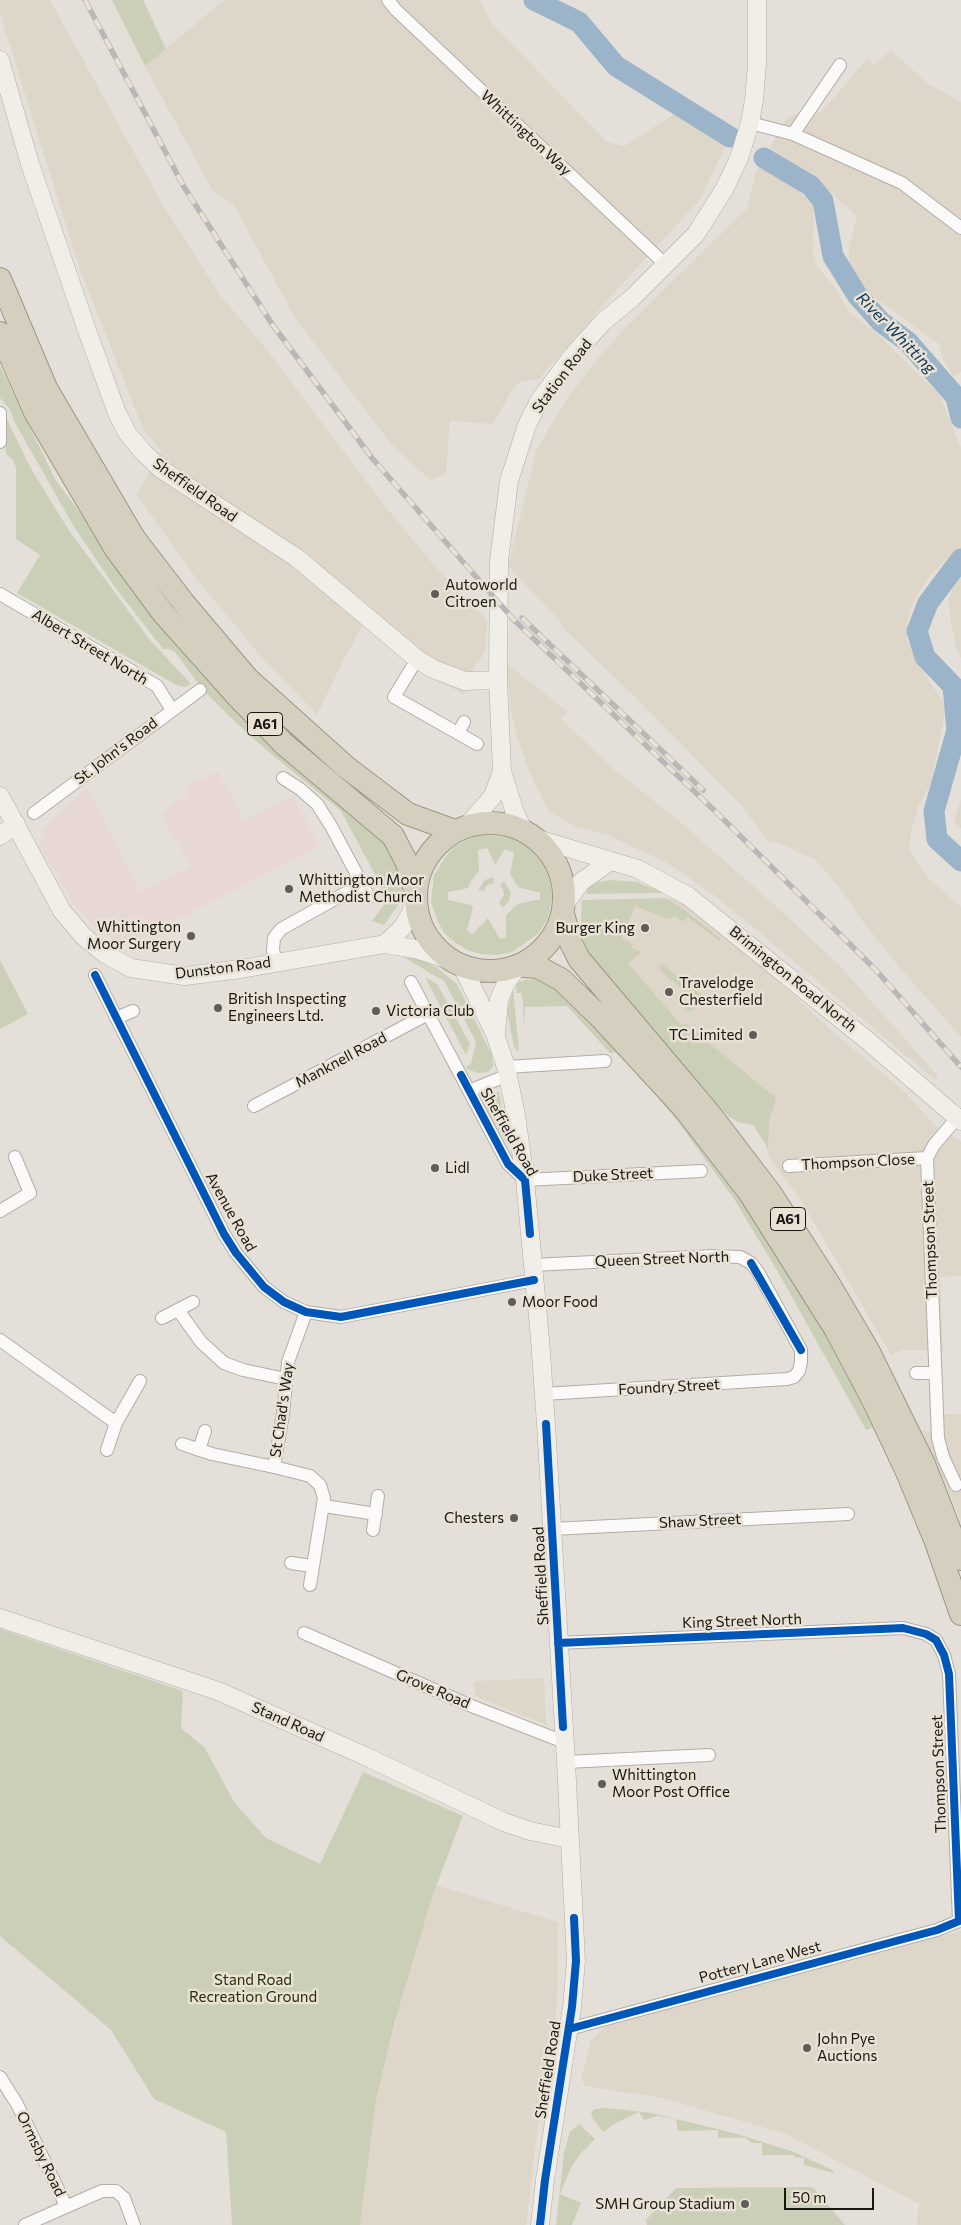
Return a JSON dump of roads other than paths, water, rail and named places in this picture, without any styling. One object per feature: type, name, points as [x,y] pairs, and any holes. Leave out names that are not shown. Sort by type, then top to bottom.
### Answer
[{"type":"highway","name":"A61","points":[[0,279],[46,388],[134,538],[182,602],[248,679],[346,767],[408,814],[462,828]]},
{"type":"highway","name":"A61","points":[[0,332],[35,412],[115,548],[163,613],[237,696],[284,744],[392,836],[407,863],[416,896]]},
{"type":"highway","points":[[484,822],[498,823],[531,835],[550,852],[556,861],[563,878],[564,909],[555,935],[540,952],[520,967],[482,971],[456,963],[434,946],[422,928],[418,917],[416,896],[418,879],[426,860],[439,843],[462,828],[484,822]]},
{"type":"highway","name":"A61","points":[[564,909],[571,943],[579,959],[710,1114],[771,1194],[829,1284],[868,1350],[924,1464],[961,1559]]},
{"type":"highway","name":"A61","points":[[520,967],[538,967],[562,980],[602,1019],[683,1107],[749,1192],[836,1330],[874,1402],[932,1534],[961,1614]]},
{"type":"main road","name":"Station Road","points":[[531,835],[515,813],[502,771],[498,680],[499,561],[509,480],[527,425],[539,401],[574,354],[603,322],[666,265],[696,234],[706,222],[725,188],[739,158],[750,123],[757,64],[758,0]]},
{"type":"main road","name":"Sheffield Road","points":[[0,60],[30,164],[86,329],[117,413],[128,434],[161,469],[297,558],[417,659],[433,669],[465,681],[498,680]]},
{"type":"main road","name":"Station Road","points":[[462,828],[493,796],[502,771]]},
{"type":"main road","name":"Dunston Road","points":[[0,796],[62,911],[84,938],[105,954],[131,968],[186,976],[241,969],[385,944],[416,949],[456,963]]},
{"type":"main road","points":[[0,836],[16,824]]},
{"type":"main road","name":"Brimington Road North","points":[[531,835],[610,862],[638,869],[688,896],[868,1040],[959,1120]]},
{"type":"main road","points":[[564,909],[581,882],[610,862]]},
{"type":"main road","points":[[385,944],[402,928],[411,914],[416,896]]},
{"type":"main road","points":[[456,963],[496,1034],[507,1071],[516,1115],[525,1180]]},
{"type":"main road","points":[[496,1034],[499,1000],[506,983],[520,967]]},
{"type":"main road","name":"Sheffield Road","points":[[525,1180],[544,1394],[576,1961],[569,2029],[540,2225]]},
{"type":"main road","name":"Stand Road","points":[[0,1618],[218,1691],[365,1756],[504,1822],[530,1832],[570,1839]]},
{"type":"street","name":"Whittington Way","points":[[388,0],[666,265]]},
{"type":"street","points":[[793,134],[840,66]]},
{"type":"street","points":[[750,123],[793,134],[902,183],[961,228]]},
{"type":"street","points":[[0,413],[0,442]]},
{"type":"street","name":"Albert Street North","points":[[0,594],[157,686],[172,710]]},
{"type":"street","points":[[417,659],[394,697],[461,728],[477,744]]},
{"type":"street","name":"St. John's Road","points":[[34,813],[200,690]]},
{"type":"street","points":[[283,778],[300,789],[317,804],[369,896]]},
{"type":"street","points":[[276,962],[273,950],[274,938],[280,929],[362,884]]},
{"type":"street","name":"Avenue Road","points":[[95,975],[236,1253],[264,1287],[284,1302],[306,1312],[341,1316],[533,1273]]},
{"type":"street","name":"Sheffield Road","points":[[411,982],[508,1164],[525,1180]]},
{"type":"street","points":[[116,1018],[133,1010]]},
{"type":"street","name":"Manknell Road","points":[[254,1106],[428,1014]]},
{"type":"street","points":[[470,1091],[507,1071],[605,1061]]},
{"type":"street","points":[[927,1158],[934,1145],[959,1120]]},
{"type":"street","points":[[0,1211],[30,1193],[14,1157]]},
{"type":"street","name":"Thompson Close","points":[[789,1166],[927,1158]]},
{"type":"street","name":"Thompson Street","points":[[927,1158],[938,1438],[943,1457],[956,1485]]},
{"type":"street","name":"Duke Street","points":[[525,1180],[701,1171]]},
{"type":"street","name":"Queen Street North","points":[[533,1273],[729,1255],[740,1257],[751,1263],[758,1272],[801,1350],[802,1362],[799,1371],[794,1376]]},
{"type":"street","points":[[162,1318],[193,1302]]},
{"type":"street","points":[[178,1310],[201,1342],[224,1363],[243,1370],[286,1379]]},
{"type":"street","name":"St Chad's Way","points":[[306,1312],[290,1355],[274,1467],[310,1476],[320,1485],[324,1498],[310,1585]]},
{"type":"street","points":[[0,1340],[116,1423]]},
{"type":"street","points":[[916,1373],[934,1373]]},
{"type":"street","name":"Foundry Street","points":[[544,1394],[773,1381],[794,1376]]},
{"type":"street","points":[[107,1450],[116,1423],[140,1381]]},
{"type":"street","points":[[199,1450],[205,1431]]},
{"type":"street","points":[[182,1444],[199,1450],[274,1467]]},
{"type":"street","points":[[373,1530],[378,1496]]},
{"type":"street","points":[[324,1506],[376,1514]]},
{"type":"street","name":"Shaw Street","points":[[552,1529],[848,1514]]},
{"type":"street","points":[[290,1563],[312,1566]]},
{"type":"street","name":"King Street North","points":[[558,1643],[903,1628],[926,1634]]},
{"type":"street","name":"Grove Road","points":[[304,1633],[469,1705],[564,1742]]},
{"type":"street","name":"Thompson Street","points":[[926,1634],[936,1640],[944,1655],[949,1674],[958,1921]]},
{"type":"street","points":[[566,1762],[709,1755]]},
{"type":"street","name":"Pottery Lane West","points":[[569,2029],[937,1930],[958,1921]]},
{"type":"street","name":"Ormsby Road","points":[[0,2077],[17,2104],[66,2206]]},
{"type":"street","points":[[25,2225],[102,2190],[116,2191],[124,2198],[134,2225]]},
{"type":"waterway","name":"River Whitting","points":[[534,0],[579,22],[616,66],[730,137]]},
{"type":"waterway","name":"River Whitting","points":[[764,158],[811,186],[823,201],[833,256],[857,295],[881,322],[908,342],[956,397],[961,418]]},
{"type":"waterway","name":"River Whitting","points":[[961,559],[928,603],[917,631],[925,657],[953,686],[957,730],[934,811],[937,839],[961,861]]},
{"type":"railway","points":[[85,0],[184,187],[272,324],[372,458],[514,620],[716,812],[875,969],[961,1067]]},
{"type":"railway","points":[[522,618],[703,790]]},
{"type":"place","name":"Autoworld Citroen","points":[[435,594]]},
{"type":"place","name":"Whittington Moor Methodist Church","points":[[289,889]]},
{"type":"place","name":"Burger King","points":[[645,928]]},
{"type":"place","name":"Whittington Moor Surgery","points":[[191,936]]},
{"type":"place","name":"Travelodge Chesterfield","points":[[669,992]]},
{"type":"place","name":"British Inspecting Engineers Ltd.","points":[[218,1008]]},
{"type":"place","name":"Victoria Club","points":[[376,1011]]},
{"type":"place","name":"TC Limited","points":[[753,1035]]},
{"type":"place","name":"Lidl","points":[[435,1168]]},
{"type":"place","name":"Moor Food","points":[[512,1302]]},
{"type":"place","name":"Chesters","points":[[514,1518]]},
{"type":"place","name":"Whittington Moor Post Office","points":[[602,1784]]},
{"type":"place","name":"John Pye Auctions","points":[[807,2048]]},
{"type":"place","name":"SMH Group Stadium","points":[[745,2204]]},
{"type":"park label","name":"Stand Road Recreation Ground","points":[[253,1988]]}]
